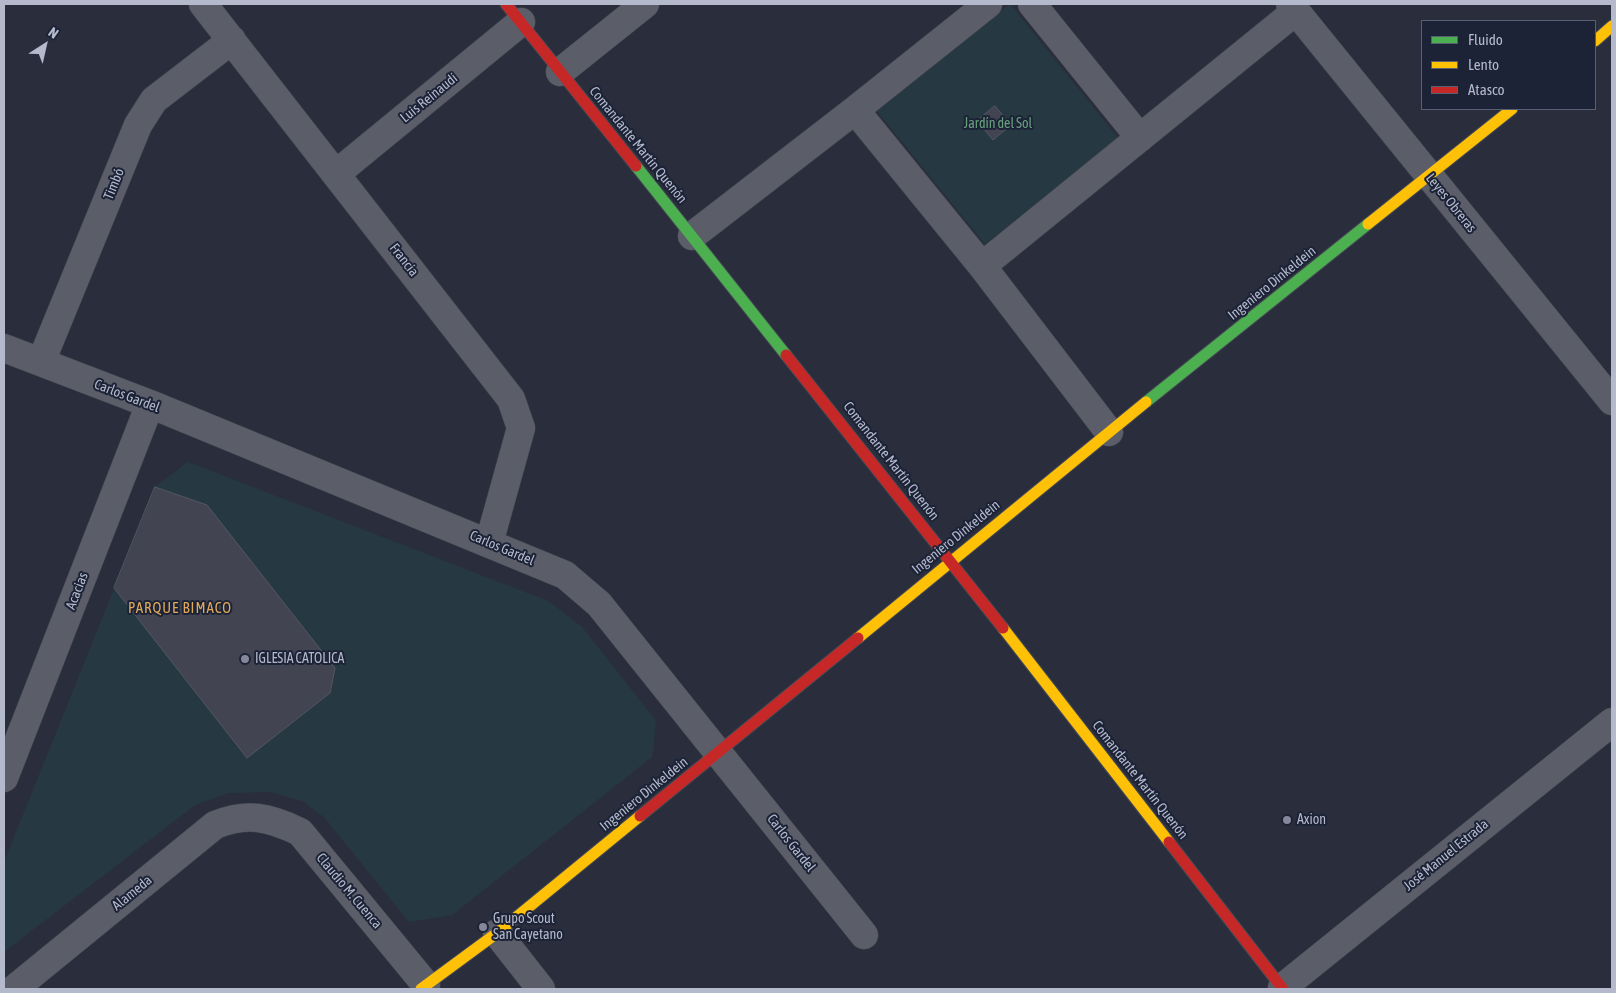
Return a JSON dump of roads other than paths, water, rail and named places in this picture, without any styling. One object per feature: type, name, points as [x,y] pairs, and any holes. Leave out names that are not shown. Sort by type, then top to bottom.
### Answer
[{"type":"main road","name":"Comandante Martín Quenón","points":[[513,13],[951,561],[1282,989]]},
{"type":"main road","points":[[1596,40],[1612,26]]},
{"type":"main road","name":"Ingeniero Dinkeldein","points":[[424,987],[497,933],[1108,432],[1511,110]]},
{"type":"street","name":"Francia","points":[[204,4],[511,399],[521,428],[489,543]]},
{"type":"street","points":[[560,72],[645,4]]},
{"type":"street","points":[[692,236],[988,4]]},
{"type":"street","points":[[1032,4],[1140,138]]},
{"type":"street","points":[[982,266],[1140,138],[1293,7]]},
{"type":"street","name":"Leyes Obreras","points":[[1293,7],[1612,402]]},
{"type":"street","name":"Luis Reinaudi","points":[[337,173],[513,13]]},
{"type":"street","name":"Timbó","points":[[41,362],[138,125],[154,100],[232,40]]},
{"type":"street","points":[[855,110],[982,266],[1108,432]]},
{"type":"street","name":"Carlos Gardel","points":[[4,348],[150,404],[565,575],[599,604],[864,936]]},
{"type":"street","name":"Acacias","points":[[4,778],[150,404]]},
{"type":"street","name":"José Manuel Estrada","points":[[1282,989],[1612,722]]},
{"type":"street","name":"Alameda","points":[[14,989],[215,825],[236,817],[258,818]]},
{"type":"street","name":"Claudio M. Cuenca","points":[[258,818],[277,821],[300,832],[424,987]]},
{"type":"street","points":[[497,933],[541,989]]},
{"type":"place","name":"IGLESIA CATOLICA","points":[[245,659]]},
{"type":"place","name":"Axion","points":[[1287,820]]},
{"type":"place","name":"Grupo Scout San Cayetano","points":[[483,927]]},
{"type":"district","name":"PARQUE BIMACO","points":[[180,608]]},
{"type":"park label","name":"Jardín del Sol","points":[[998,124]]}]
